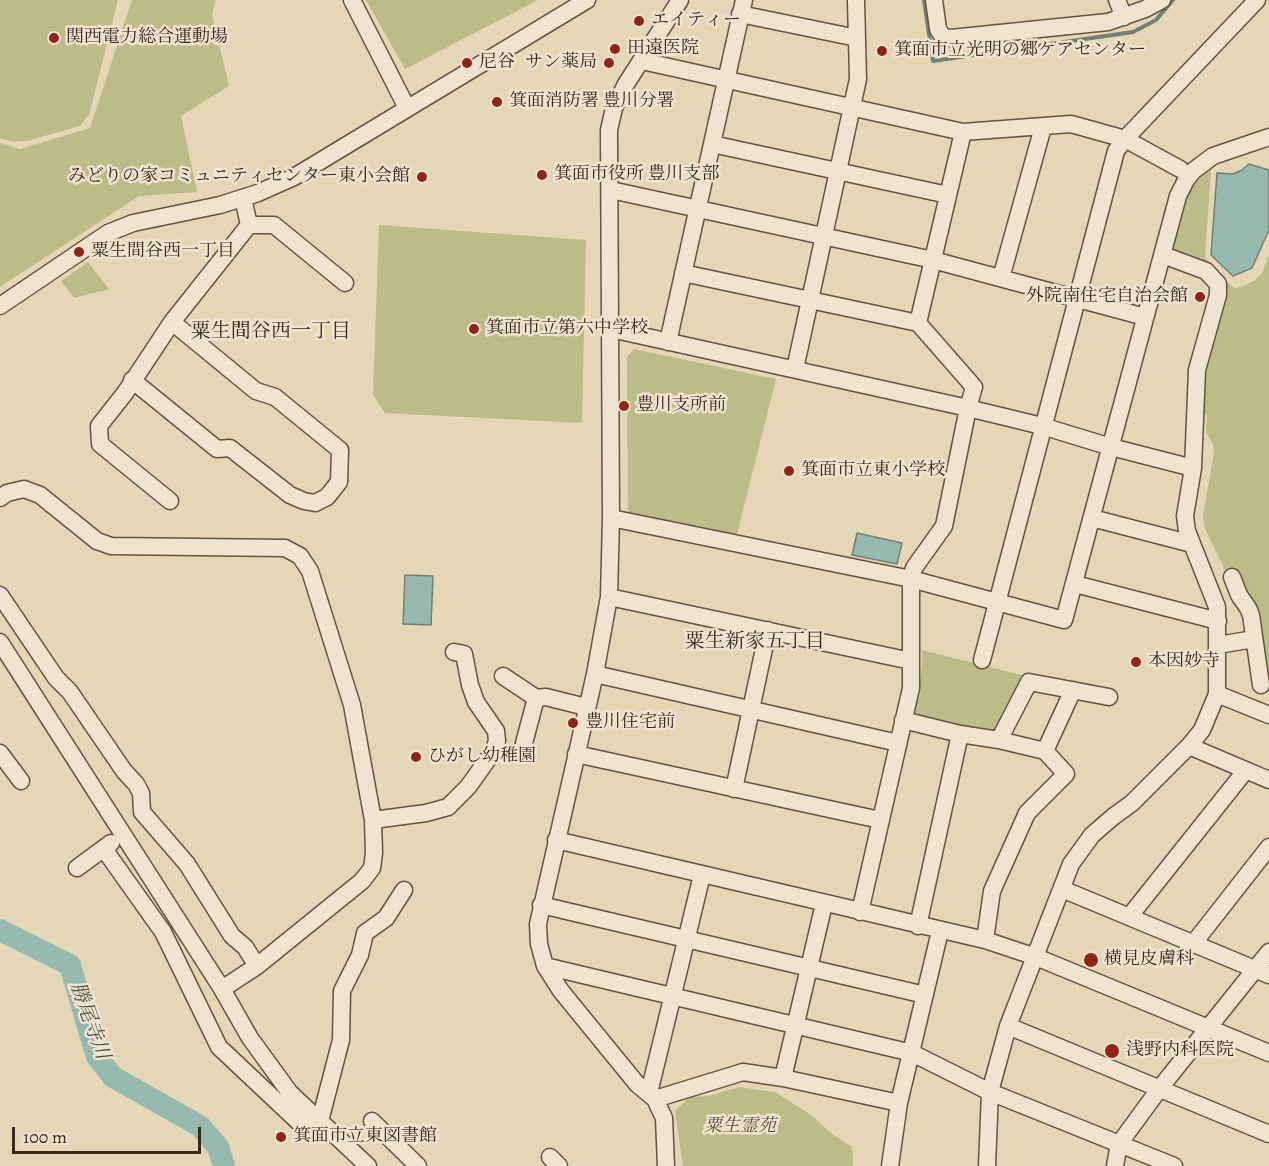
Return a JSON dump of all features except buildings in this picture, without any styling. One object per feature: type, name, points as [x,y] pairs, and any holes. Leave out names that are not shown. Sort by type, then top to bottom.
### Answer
[{"type":"street","points":[[352,0],[407,108]]},
{"type":"street","points":[[0,306],[108,233],[133,223],[220,205],[294,177],[587,0]]},
{"type":"street","points":[[666,1166],[664,1118],[652,1096],[637,1084],[561,991],[545,966],[539,944],[538,924],[595,674],[609,597],[611,190],[609,130],[614,108],[680,0]]},
{"type":"street","points":[[795,369],[858,79],[856,0]]},
{"type":"street","points":[[934,0],[938,30],[942,36],[949,38],[1108,22],[1124,17],[1151,3]]},
{"type":"street","points":[[1117,0],[1124,17]]},
{"type":"street","points":[[982,660],[1116,151],[1257,0]]},
{"type":"street","points":[[668,342],[742,7],[857,38]]},
{"type":"street","points":[[642,61],[963,132],[1071,124],[1125,140],[1180,169]]},
{"type":"street","points":[[1001,278],[1043,127]]},
{"type":"street","points":[[918,323],[963,132]]},
{"type":"street","points":[[611,519],[911,579],[1064,620],[1178,196],[1186,180],[1203,162],[1225,150],[1269,136]]},
{"type":"street","points":[[712,144],[948,195]]},
{"type":"street","points":[[611,190],[933,260],[1145,316]]},
{"type":"street","points":[[243,198],[249,225]]},
{"type":"street","points":[[249,225],[274,225],[345,283]]},
{"type":"street","points":[[170,501],[100,444],[99,426],[125,393],[172,322],[249,225]]},
{"type":"street","points":[[989,1165],[990,1092],[1008,1026],[1071,864],[1092,835],[1132,803],[1189,746],[1202,730],[1217,694],[1217,607],[1187,531],[1185,516],[1193,468],[1197,370],[1218,295],[1218,284],[1206,271],[1163,255]]},
{"type":"street","points":[[683,273],[918,323],[974,387],[944,526],[914,568],[911,579],[911,688],[860,912]]},
{"type":"street","points":[[132,381],[217,449],[230,448],[290,495],[315,503],[327,497],[339,482],[340,450],[274,397],[256,392],[172,322]]},
{"type":"street","points":[[611,329],[968,408],[1193,468]]},
{"type":"street","points":[[0,498],[7,493],[24,489],[40,495],[97,541],[111,546],[285,548],[300,556],[310,571],[351,705],[372,820],[374,853],[372,868],[362,881],[257,966],[222,989]]},
{"type":"street","points":[[1092,518],[1192,544]]},
{"type":"street","points":[[1232,576],[1239,595],[1251,615],[1261,685]]},
{"type":"street","points":[[1075,584],[1218,621]]},
{"type":"street","points":[[0,595],[56,678],[70,692],[124,771],[136,784],[141,793],[142,812],[187,864],[232,936],[244,947],[257,966]]},
{"type":"street","points":[[609,597],[912,661]]},
{"type":"street","points":[[734,789],[768,630]]},
{"type":"street","points":[[1218,645],[1254,639]]},
{"type":"street","points":[[0,642],[222,989],[250,1038],[290,1093],[368,1166]]},
{"type":"street","points":[[372,820],[426,813],[448,807],[468,787],[493,752],[497,741],[496,730],[476,702],[464,654],[454,652]]},
{"type":"street","points":[[595,674],[898,743]]},
{"type":"street","points":[[503,676],[536,698],[546,697],[586,707]]},
{"type":"street","points":[[999,740],[1029,682],[1109,698]]},
{"type":"street","points":[[1045,751],[1073,690]]},
{"type":"street","points":[[1217,694],[1269,715]]},
{"type":"street","points":[[523,747],[536,698]]},
{"type":"street","points":[[903,720],[1045,751],[1066,774],[1027,813],[992,891],[985,940]]},
{"type":"street","points":[[918,926],[960,734]]},
{"type":"street","points":[[1189,746],[1269,780]]},
{"type":"street","points":[[0,753],[21,782]]},
{"type":"street","points":[[576,754],[880,820]]},
{"type":"street","points":[[1129,916],[1246,770]]},
{"type":"street","points":[[556,840],[985,940],[1036,957],[1269,1053]]},
{"type":"street","points":[[77,868],[107,846],[163,932],[219,1047],[305,1128],[320,1121]]},
{"type":"street","points":[[1193,944],[1269,847]]},
{"type":"street","points":[[652,1096],[671,997],[702,875]]},
{"type":"street","points":[[1062,889],[1262,972]]},
{"type":"street","points":[[320,1121],[341,1040],[342,991],[360,955],[365,933],[386,918],[404,890]]},
{"type":"street","points":[[783,1078],[824,904]]},
{"type":"street","points":[[541,905],[925,995]]},
{"type":"street","points":[[890,1166],[899,1103],[940,931]]},
{"type":"street","points":[[1115,1166],[1119,1144],[1160,1088],[1209,1028],[1262,972],[1269,952]]},
{"type":"street","points":[[545,966],[912,1053],[990,1092],[1174,1166]]},
{"type":"street","points":[[1008,1026],[1269,1134]]},
{"type":"street","points":[[652,1096],[743,1072],[783,1078],[899,1103]]},
{"type":"street","points":[[372,1121],[417,1166]]},
{"type":"green space","name":"関西電力総合運動場","points":[[0,0],[118,0],[89,115],[80,126],[27,141],[13,142],[0,138]]},
{"type":"green space","points":[[132,0],[216,0],[212,14],[229,86],[181,116],[197,192],[139,196],[0,287],[0,143],[20,149],[90,128]]},
{"type":"green space","points":[[366,0],[538,0],[405,69]]},
{"type":"green space","points":[[1210,165],[1205,257],[1209,262],[1176,252],[1173,246],[1187,196],[1200,175]]},
{"type":"green space","points":[[379,225],[586,240],[582,423],[385,413],[373,395]]},
{"type":"green space","points":[[1269,255],[1269,685],[1256,619],[1227,577],[1205,529],[1203,516],[1214,453],[1213,444],[1206,432],[1207,414],[1200,414],[1200,379],[1226,281],[1234,288],[1238,288],[1254,281],[1262,273]]},
{"type":"green space","points":[[88,262],[109,289],[74,298],[61,281]]},
{"type":"green space","points":[[634,349],[776,379],[736,538],[628,515],[627,357]]},
{"type":"green space","points":[[922,650],[1025,676],[1000,727],[990,733],[916,717],[914,711],[922,668]]},
{"type":"green space","name":"粟生霊苑","points":[[739,1087],[775,1092],[811,1115],[831,1133],[852,1147],[853,1166],[683,1166],[675,1111],[689,1097],[708,1096]]},
{"type":"water","points":[[1249,164],[1269,170],[1269,230],[1252,268],[1233,276],[1211,255],[1217,173],[1233,174]]},
{"type":"water","points":[[857,533],[902,543],[897,564],[852,555]]},
{"type":"water","points":[[405,575],[433,576],[431,625],[403,624]]},
{"type":"waterway","points":[[924,0],[933,61],[1133,32],[1156,20],[1173,0]]},
{"type":"waterway","name":"勝尾寺川","points":[[0,930],[70,965],[97,1057],[113,1077],[200,1126],[218,1147],[224,1166]]},
{"type":"place","name":"エイティー","points":[[639,21]]},
{"type":"place","name":"関西電力総合運動場","points":[[54,38]]},
{"type":"place","name":"田遠医院","points":[[615,49]]},
{"type":"place","name":"箕面市立光明の郷ケアセンター","points":[[882,51]]},
{"type":"place","name":"尼谷","points":[[467,63]]},
{"type":"place","name":"サン薬局","points":[[609,63]]},
{"type":"place","name":"箕面消防署 豊川分署","points":[[497,102]]},
{"type":"place","name":"箕面市役所 豊川支部","points":[[542,175]]},
{"type":"place","name":"みどりの家コミュニティセンター東小会館","points":[[422,177]]},
{"type":"place","name":"粟生間谷西一丁目","points":[[79,252]]},
{"type":"place","name":"外院南住宅自治会館","points":[[1200,297]]},
{"type":"place","name":"箕面市立第六中学校","points":[[474,329]]},
{"type":"place","name":"豊川支所前","points":[[624,406]]},
{"type":"place","name":"箕面市立東小学校","points":[[789,471]]},
{"type":"place","name":"本因妙寺","points":[[1136,662]]},
{"type":"place","name":"豊川住宅前","points":[[573,723]]},
{"type":"place","name":"ひがし幼稚園","points":[[416,757]]},
{"type":"place","name":"横見皮膚科","points":[[1091,960]]},
{"type":"place","name":"浅野内科医院","points":[[1112,1051]]},
{"type":"place","name":"箕面市立東図書館","points":[[281,1137]]},
{"type":"district","name":"粟生間谷西一丁目","points":[[271,332]]},
{"type":"district","name":"粟生新家五丁目","points":[[755,642]]}]
